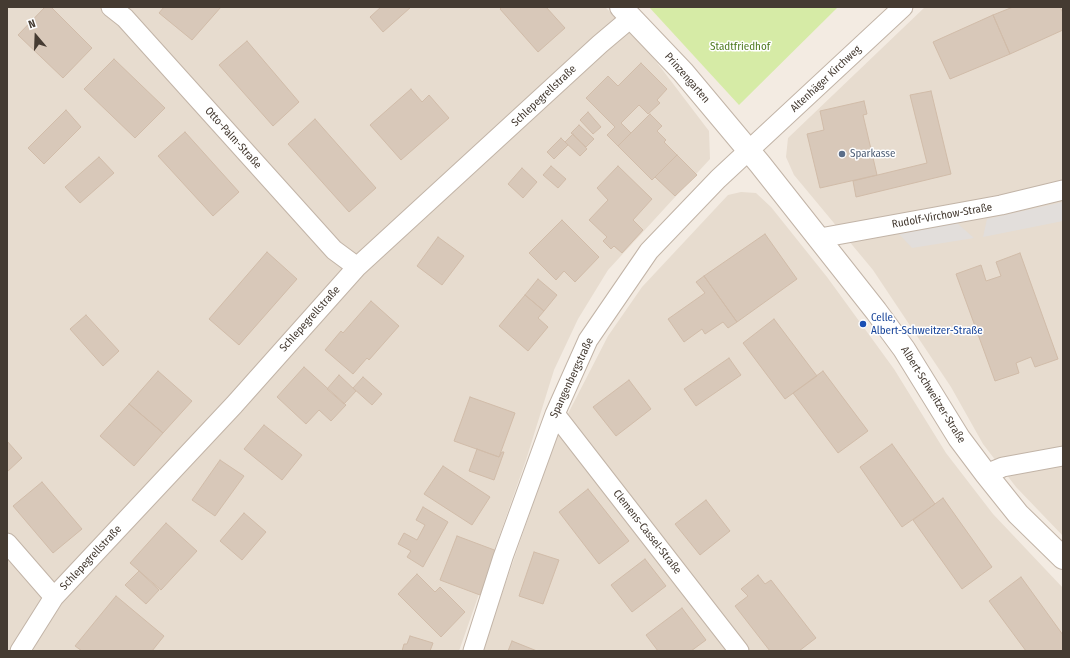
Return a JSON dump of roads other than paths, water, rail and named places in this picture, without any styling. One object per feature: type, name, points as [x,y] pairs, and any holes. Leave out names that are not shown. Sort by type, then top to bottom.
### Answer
[{"type":"street","name":"Altenhäger Kirchweg","points":[[750,151],[903,7]]},
{"type":"street","name":"Otto-Palm-Straße","points":[[123,11],[334,250],[358,267]]},
{"type":"street","name":"Prinzengarten","points":[[627,12],[683,72],[750,151]]},
{"type":"street","name":"Schlepegrellstraße","points":[[20,651],[54,597],[234,405],[358,267],[600,44],[627,12]]},
{"type":"street","name":"Albert-Schweitzer-Straße","points":[[750,151],[820,238],[904,348],[959,438],[986,474],[1018,514],[1063,558]]},
{"type":"street","name":"Spangenbergstraße","points":[[472,651],[503,557],[555,414],[588,340],[650,251],[718,179],[750,151]]},
{"type":"street","name":"Rudolf-Virchow-Straße","points":[[820,238],[1001,205],[1063,190]]},
{"type":"street","name":"Clemens-Cassel-Straße","points":[[555,414],[739,651]]},
{"type":"street","points":[[986,474],[1003,467],[1063,456]]},
{"type":"street","points":[[7,543],[54,597]]},
{"type":"place","name":"Sparkasse","points":[[842,154]]},
{"type":"place","name":"Celle, Albert-Schweitzer-Straße","points":[[863,324]]},
{"type":"park label","name":"Stadtfriedhof","points":[[740,47]]}]
